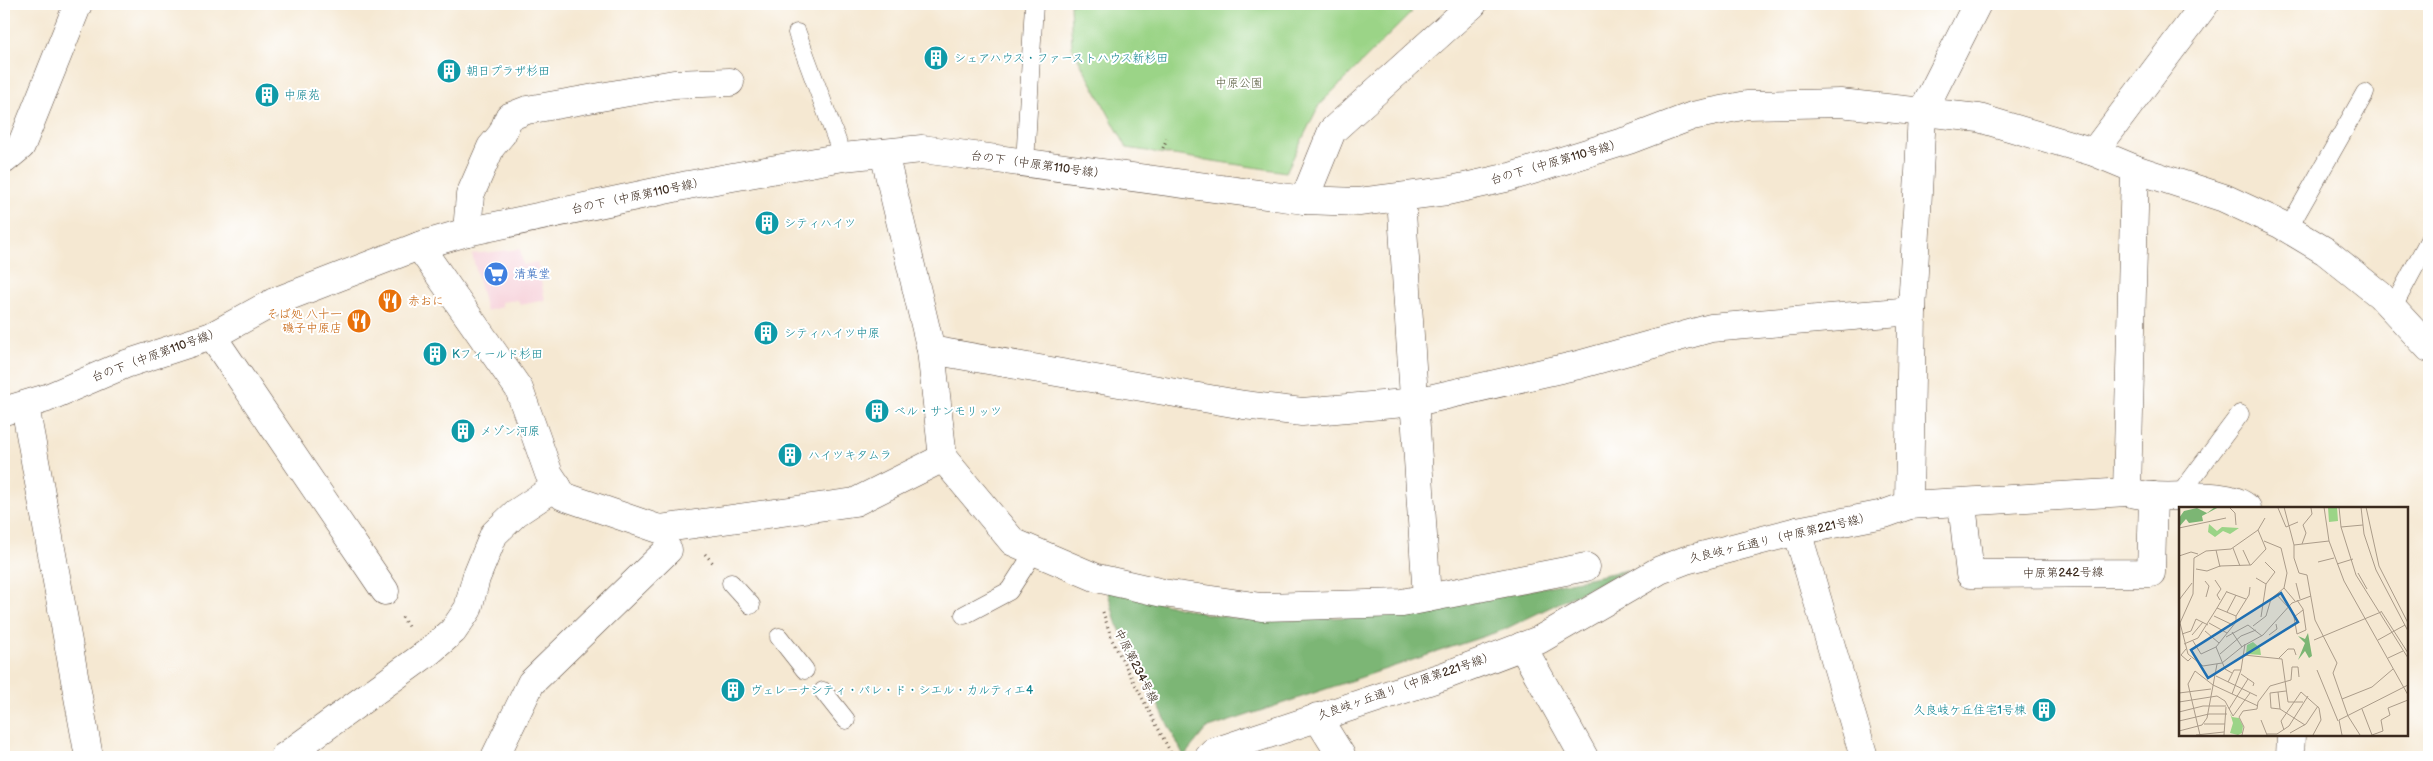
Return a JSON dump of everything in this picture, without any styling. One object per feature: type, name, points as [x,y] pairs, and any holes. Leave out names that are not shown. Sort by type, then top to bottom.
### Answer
[{"type":"street","points":[[4,160],[21,146],[78,4]]},
{"type":"street","points":[[1304,200],[1332,131],[1471,4]]},
{"type":"street","points":[[1909,506],[1912,311],[1922,113],[1978,4]]},
{"type":"street","points":[[2094,152],[2205,4]]},
{"type":"street","points":[[467,232],[470,194],[491,147],[502,134],[508,117],[526,110],[674,84],[730,82]]},
{"type":"street","name":"台の下（中原第110号線）","points":[[14,408],[126,364],[212,336],[274,302],[418,246],[467,232],[688,185],[843,157],[922,149],[1304,200],[1359,202],[1447,191],[1510,177],[1629,140],[1692,116],[1747,105],[1840,103],[1980,118],[2094,152],[2136,169],[2224,198],[2288,229],[2325,251],[2393,307],[2429,348]]},
{"type":"street","points":[[884,153],[931,350],[943,458],[1013,542],[1097,578],[1163,593],[1261,607],[1402,603],[1586,567]]},
{"type":"street","points":[[2127,492],[2136,169]]},
{"type":"street","points":[[1401,198],[1416,402],[1427,598]]},
{"type":"street","points":[[418,246],[518,389],[549,474],[563,496],[659,529],[855,502],[943,458]]},
{"type":"street","points":[[931,350],[1244,405],[1292,411],[1416,402],[1578,366],[1711,328],[1912,311]]},
{"type":"street","points":[[212,336],[385,591]]},
{"type":"street","points":[[14,408],[89,757]]},
{"type":"street","points":[[284,757],[430,651],[453,630],[468,609],[476,578],[494,534],[516,513],[557,486]]},
{"type":"street","name":"久良岐ヶ丘通り（中原第221号線）","points":[[1209,757],[1214,752],[1444,676],[1539,640],[1660,570],[1686,560],[1797,531],[1884,514],[1909,506],[2127,492],[2166,497],[2221,498],[2242,504],[2246,507]]},
{"type":"street","name":"中原第242号線","points":[[1962,504],[1970,574],[2151,573],[2166,497]]},
{"type":"street","points":[[1797,531],[1864,757]]},
{"type":"street","points":[[495,757],[531,683],[668,550]]},
{"type":"street","points":[[1522,646],[1584,757]]},
{"type":"street","points":[[1317,717],[1342,757]]},
{"type":"street","points":[[2290,757],[2292,736]]},
{"type":"lane","points":[[1024,164],[1034,4]]},
{"type":"lane","points":[[797,32],[843,157]]},
{"type":"lane","points":[[2288,229],[2365,93]]},
{"type":"lane","points":[[2393,307],[2429,240]]},
{"type":"lane","points":[[2166,497],[2240,414]]},
{"type":"lane","points":[[668,550],[680,526]]},
{"type":"lane","points":[[964,616],[1010,591],[1034,552]]},
{"type":"lane","points":[[731,583],[751,605]]},
{"type":"lane","points":[[779,637],[805,670]]},
{"type":"lane","points":[[823,691],[846,720]]},
{"type":"path","name":"中原第234号線","points":[[1097,578],[1104,620],[1112,640],[1172,757]]},
{"type":"shaded area","points":[[520,249],[523,265],[537,262],[545,300],[520,305],[518,300],[501,302],[502,307],[486,311],[472,254]]},
{"type":"green space","name":"中原公園","points":[[1070,4],[1401,4],[1412,12],[1319,105],[1286,172],[1127,148],[1072,47]]},
{"type":"green space","points":[[1627,570],[1503,630],[1206,729],[1184,756],[1116,622],[1107,589],[1202,613],[1242,619],[1293,620],[1419,613]]},
{"type":"place","name":"シェアハウス・ファーストハウス新杉田","points":[[936,58]]},
{"type":"place","name":"朝日プラザ杉田","points":[[449,71]]},
{"type":"place","name":"中原苑","points":[[267,95]]},
{"type":"place","name":"シティハイツ","points":[[767,223]]},
{"type":"place","name":"清菓堂","points":[[496,274]]},
{"type":"place","name":"赤おに","points":[[390,301]]},
{"type":"place","name":"そば処 八十一 磯子中原店","points":[[359,321]]},
{"type":"place","name":"シティハイツ中原","points":[[766,333]]},
{"type":"place","name":"Kフィールド杉田","points":[[435,354]]},
{"type":"place","name":"ベル・サンモリッツ","points":[[877,411]]},
{"type":"place","name":"メゾン河原","points":[[463,431]]},
{"type":"place","name":"ハイツキタムラ","points":[[790,455]]},
{"type":"place","name":"ヴェレーナシティ・パレ・ド・シエル・カルティエ4","points":[[733,690]]},
{"type":"place","name":"久良岐ケ丘住宅1号棟","points":[[2044,710]]}]
